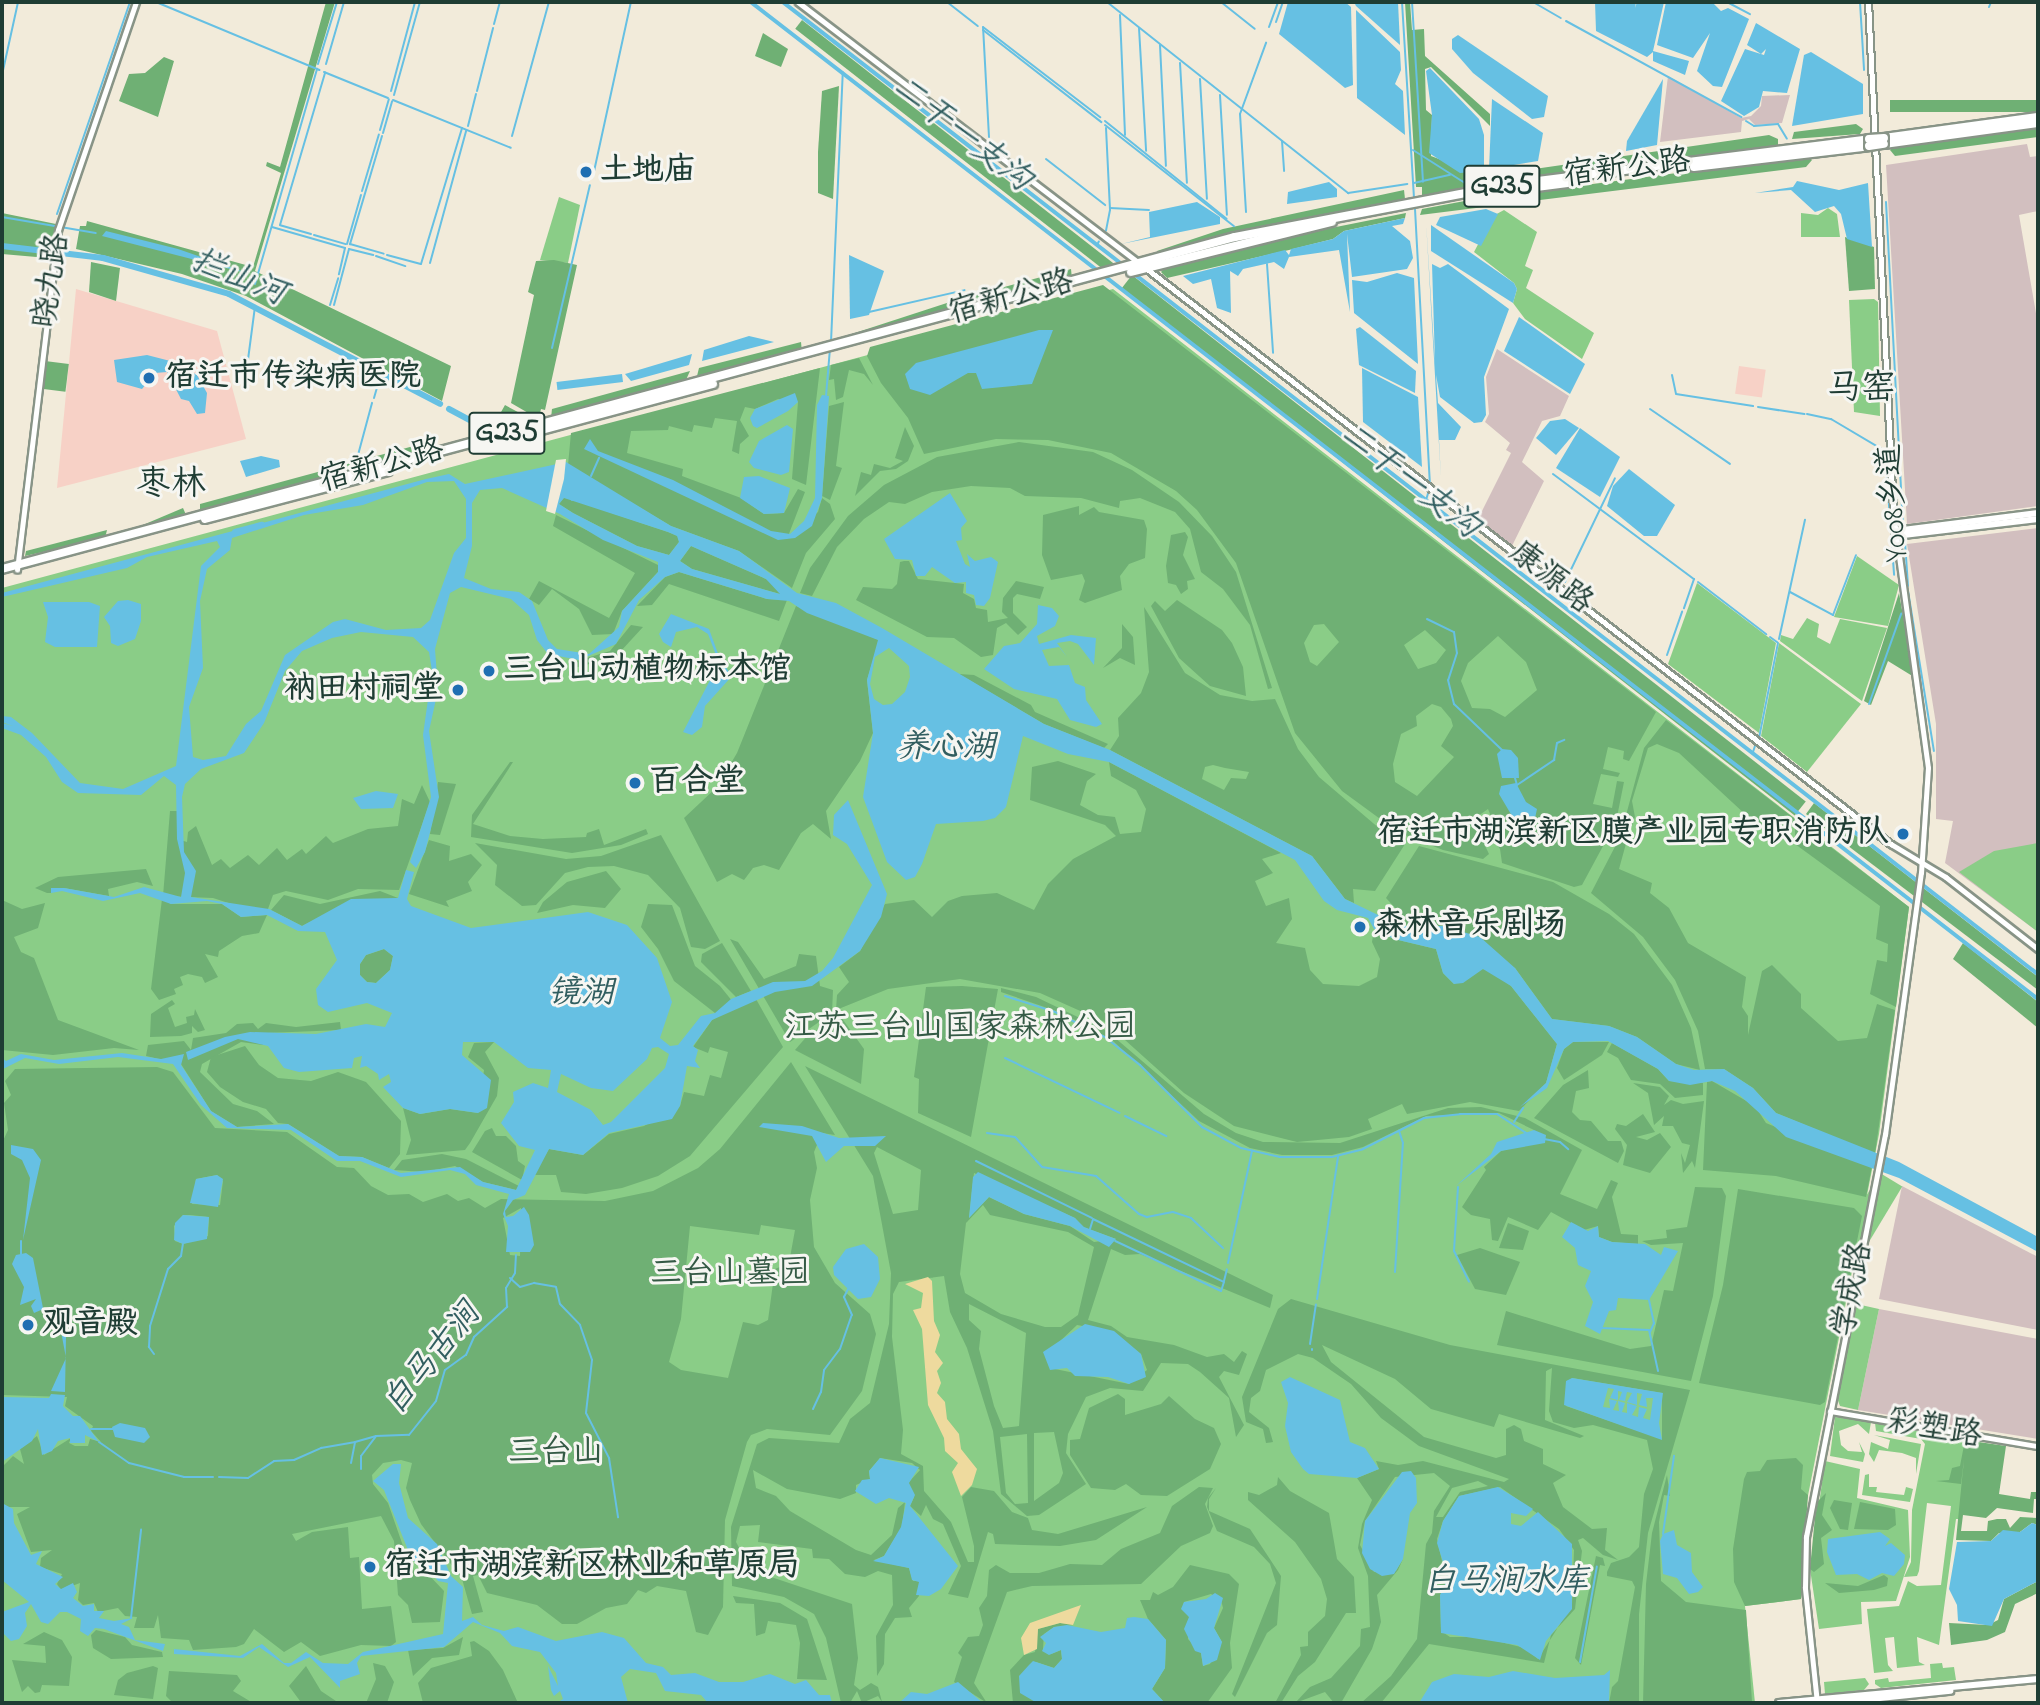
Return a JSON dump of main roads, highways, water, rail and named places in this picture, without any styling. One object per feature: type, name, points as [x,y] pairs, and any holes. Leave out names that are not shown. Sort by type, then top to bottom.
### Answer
[{"type":"highway","name":"宿新公路","points":[[1876,141],[2038,117]]},
{"type":"highway","name":"宿新公路","points":[[2,572],[1103,277],[1235,237],[1437,196],[2038,123]]},
{"type":"highway","name":"宿新公路","points":[[18,567],[821,352]]},
{"type":"main road","points":[[2038,513],[1895,533],[2038,519]]},
{"type":"main road","points":[[1779,1703],[2038,1681]]},
{"type":"main road","points":[[1830,1703],[2038,1681]]},
{"type":"water","points":[[1288,2],[1345,2],[1351,7],[1353,85],[1345,88],[1279,34]]},
{"type":"water","points":[[1354,2],[1398,2],[1400,45],[1356,6]]},
{"type":"water","points":[[1595,2],[1636,2],[1635,8],[1637,2],[1664,2],[1653,51],[1689,61],[1685,75],[1653,61],[1653,52],[1647,57],[1596,31]]},
{"type":"water","points":[[1666,2],[1712,2],[1721,11],[1728,8],[1749,19],[1722,87],[1713,86],[1697,71],[1710,33],[1693,58],[1657,45]]},
{"type":"water","points":[[1356,10],[1400,52],[1401,70],[1395,84],[1403,91],[1405,135],[1357,98]]},
{"type":"water","points":[[1756,23],[1800,49],[1787,93],[1763,91],[1759,107],[1744,116],[1721,101],[1745,49],[1764,55],[1766,49],[1761,54],[1747,45]]},
{"type":"water","points":[[1458,35],[1548,96],[1544,117],[1532,119],[1473,73],[1452,49],[1452,39]]},
{"type":"water","points":[[1811,52],[1863,84],[1863,114],[1792,126],[1804,55]]},
{"type":"water","points":[[1430,68],[1479,119],[1484,135],[1484,171],[1460,173],[1429,153],[1432,115],[1426,71]]},
{"type":"water","points":[[1663,79],[1657,145],[1626,151],[1627,141]]},
{"type":"water","points":[[1492,99],[1543,133],[1538,161],[1489,169]]},
{"type":"water","points":[[1797,181],[1839,190],[1868,183],[1872,247],[1847,239],[1841,214],[1834,206],[1815,212],[1791,190],[1755,193],[1793,187]]},
{"type":"water","points":[[1329,182],[1337,189],[1337,197],[1287,204],[1288,192]]},
{"type":"water","points":[[1197,202],[1220,217],[1220,224],[1121,244],[1150,237],[1149,212]]},
{"type":"water","points":[[1486,209],[1498,214],[1481,246],[1436,225],[1440,217]]},
{"type":"water","points":[[1405,218],[1403,224],[1392,226],[1410,241],[1413,258],[1407,269],[1352,277],[1347,234],[1350,312],[1339,250],[1289,257],[1284,269],[1274,262],[1243,269],[1238,276],[1230,271],[1231,313],[1217,308],[1211,279],[1193,284],[1183,276],[1285,250],[1289,255],[1291,249],[1333,239],[1344,231]]},
{"type":"water","points":[[1426,221],[1435,363],[1432,264],[1440,268],[1448,264],[1509,309],[1484,377],[1486,415],[1482,422],[1474,423],[1440,397],[1436,375],[1438,403],[1461,427],[1455,440],[1439,440],[1441,479]]},
{"type":"water","points":[[1431,225],[1514,283],[1517,289],[1513,303],[1431,251]]},
{"type":"water","points":[[106,231],[178,249],[250,274],[102,236]]},
{"type":"water","points":[[849,255],[884,271],[869,315],[850,319]]},
{"type":"water","points":[[1397,273],[1414,278],[1418,364],[1354,313],[1352,280],[1367,282]]},
{"type":"water","points":[[1519,317],[1585,364],[1570,394],[1504,351]]},
{"type":"water","points":[[1360,327],[1416,371],[1415,393],[1359,365],[1356,329]]},
{"type":"water","points":[[1039,330],[1053,330],[1032,384],[982,389],[976,373],[968,373],[930,395],[910,389],[905,374],[916,363]]},
{"type":"water","points":[[749,336],[774,342],[702,361],[704,350]]},
{"type":"water","points":[[692,354],[689,365],[631,381],[625,374]]},
{"type":"water","points":[[147,355],[178,363],[197,375],[207,393],[205,413],[197,414],[189,401],[181,399],[167,372],[155,373],[142,389],[117,382],[114,360]]},
{"type":"water","points":[[1362,368],[1418,397],[1422,467],[1363,422]]},
{"type":"water","points":[[622,374],[623,382],[557,390],[556,382]]},
{"type":"water","points":[[795,393],[798,402],[788,411],[757,428],[753,426],[750,418],[755,409]]},
{"type":"water","points":[[822,395],[829,396],[822,498],[812,526],[795,538],[778,540],[584,449],[590,439],[598,451],[673,480],[771,531],[790,534],[804,521],[815,498],[817,405]]},
{"type":"water","points":[[1565,419],[1579,428],[1556,455],[1536,438],[1550,421]]},
{"type":"water","points":[[787,425],[793,429],[789,472],[781,475],[754,468],[749,462],[759,441]]},
{"type":"water","points":[[1580,428],[1620,457],[1600,497],[1556,468]]},
{"type":"water","points":[[261,456],[279,460],[280,467],[246,477],[240,461]]},
{"type":"water","points":[[566,462],[671,526],[739,551],[797,593],[836,603],[882,628],[1044,724],[1110,750],[1312,856],[1345,899],[1401,926],[1443,926],[1480,937],[1515,968],[1552,1019],[1609,1026],[1637,1037],[1676,1064],[1694,1070],[1724,1069],[1753,1088],[1776,1113],[1899,1162],[2038,1237],[2038,1252],[1899,1178],[1786,1137],[1735,1091],[1712,1081],[1690,1085],[1669,1081],[1658,1069],[1608,1041],[1573,1042],[1564,1049],[1547,1088],[1520,1107],[1546,1083],[1557,1044],[1511,986],[1483,969],[1463,983],[1454,984],[1443,973],[1436,949],[1394,939],[1374,929],[1368,918],[1337,910],[1324,901],[1295,860],[1109,762],[1068,754],[1023,736],[1006,807],[995,818],[983,821],[936,824],[922,864],[915,877],[906,880],[887,862],[863,797],[873,733],[867,680],[878,640],[807,613],[789,601],[767,599],[679,572],[665,577],[639,600],[616,644],[579,660],[548,654],[537,640],[529,615],[511,599],[461,587],[450,593],[435,649],[438,690],[429,731],[439,797],[425,852],[416,868],[410,862],[431,797],[423,735],[432,671],[429,652],[413,637],[361,632],[332,638],[302,651],[285,671],[264,723],[244,753],[201,769],[185,784],[182,797],[184,852],[196,871],[191,897],[269,909],[302,926],[351,899],[398,898],[406,870],[414,872],[407,899],[411,906],[471,928],[588,912],[627,925],[657,958],[672,1002],[660,1038],[670,1046],[678,1045],[701,1016],[715,1013],[731,999],[773,982],[805,981],[822,971],[833,958],[872,885],[847,844],[833,835],[834,815],[848,800],[887,894],[881,917],[860,951],[812,986],[775,992],[712,1020],[693,1046],[698,1050],[695,1061],[700,1068],[687,1066],[680,1106],[672,1119],[609,1133],[583,1155],[549,1149],[525,1195],[513,1200],[505,1211],[506,1217],[513,1216],[524,1207],[529,1215],[534,1245],[530,1252],[506,1252],[508,1226],[503,1214],[509,1194],[476,1185],[465,1174],[450,1170],[401,1177],[360,1161],[337,1161],[291,1130],[227,1128],[201,1105],[173,1064],[118,1057],[59,1064],[25,1058],[3,1069],[2,1058],[6,1061],[21,1054],[54,1060],[122,1053],[161,1059],[184,1054],[181,1065],[211,1111],[237,1127],[288,1124],[339,1156],[362,1157],[401,1173],[460,1167],[483,1182],[516,1190],[535,1150],[519,1146],[501,1123],[514,1102],[513,1092],[533,1083],[548,1088],[551,1070],[528,1068],[494,1042],[463,1042],[462,1055],[491,1080],[487,1108],[478,1113],[450,1109],[420,1114],[403,1108],[383,1087],[391,1082],[389,1074],[379,1080],[378,1074],[366,1066],[360,1068],[362,1056],[354,1058],[352,1068],[299,1072],[284,1068],[268,1046],[238,1039],[188,1060],[186,1052],[225,1037],[250,1032],[316,1034],[366,1024],[385,1027],[392,1013],[367,1003],[328,1012],[318,1005],[316,989],[337,960],[325,932],[298,931],[267,915],[241,917],[222,904],[207,901],[171,904],[140,893],[103,901],[62,891],[51,893],[51,888],[64,888],[114,897],[144,887],[181,897],[185,873],[177,839],[176,785],[164,776],[141,795],[78,793],[62,782],[46,757],[21,735],[2,728],[2,723],[13,726],[2,722],[2,716],[11,717],[32,733],[80,783],[123,789],[176,766],[201,566],[220,547],[217,541],[147,557],[127,568],[2,597],[2,593],[426,479],[449,474],[465,484]],"holes":[[[454,481],[466,499],[466,538],[454,553],[430,620],[421,628],[386,630],[345,619],[333,622],[285,655],[261,711],[246,724],[226,756],[203,760],[193,757],[189,707],[203,668],[200,601],[207,569],[230,550],[232,538],[304,515],[363,505],[427,482]],[[502,488],[560,514],[603,540],[658,562],[658,572],[622,611],[619,627],[589,654],[557,649],[548,640],[532,601],[519,592],[491,589],[464,578],[472,546],[472,503],[480,490]],[[564,498],[668,532],[677,536],[679,542],[669,555],[637,546],[559,504]],[[691,546],[766,579],[780,594],[692,569],[680,561]],[[889,648],[909,666],[910,677],[905,692],[892,704],[883,705],[874,699],[870,684],[875,657]],[[384,949],[393,956],[390,970],[376,983],[367,982],[360,975],[360,964],[366,955]],[[658,1047],[669,1054],[665,1068],[611,1122],[603,1125],[591,1110],[557,1092],[561,1074],[591,1088],[613,1091],[647,1059],[652,1048]]]},
{"type":"water","points":[[1629,469],[1675,505],[1657,536],[1644,536],[1607,506],[1613,486]]},
{"type":"water","points":[[759,476],[790,488],[784,513],[764,514],[740,498],[744,477]]},
{"type":"water","points":[[950,493],[967,521],[961,528],[962,540],[956,541],[965,564],[970,567],[967,554],[975,561],[991,557],[998,562],[990,598],[984,606],[976,605],[974,595],[966,593],[966,582],[955,583],[932,567],[925,576],[916,576],[912,560],[895,559],[884,539]]},
{"type":"water","points":[[128,600],[141,604],[141,621],[135,639],[118,646],[111,643],[110,626],[104,617],[118,601]]},
{"type":"water","points":[[43,602],[89,602],[100,606],[97,647],[55,647],[45,642],[48,617]]},
{"type":"water","points":[[1038,605],[1052,608],[1059,616],[1055,626],[1037,636],[1039,644],[1071,635],[1096,638],[1094,665],[1078,644],[1070,641],[1057,643],[1067,657],[1059,647],[1042,650],[1049,666],[1069,665],[1075,683],[1085,687],[1086,700],[1102,724],[1096,727],[1070,720],[1057,699],[1014,689],[984,669],[1004,646],[1020,643],[1037,624]]},
{"type":"water","points":[[671,614],[709,629],[720,659],[732,676],[705,706],[702,727],[692,735],[683,732],[719,663],[708,634],[697,627],[676,632],[671,647],[663,642],[659,634]]},
{"type":"water","points":[[1502,749],[1511,750],[1518,758],[1519,778],[1502,778],[1497,754]]},
{"type":"water","points":[[1516,783],[1526,802],[1537,809],[1534,823],[1515,821],[1499,794],[1501,786]]},
{"type":"water","points":[[376,791],[398,794],[393,808],[361,809],[353,798]]},
{"type":"water","points":[[763,1123],[802,1126],[839,1138],[886,1136],[875,1146],[844,1146],[826,1162],[812,1136],[759,1127]]},
{"type":"water","points":[[1534,1130],[1546,1135],[1545,1143],[1501,1151],[1456,1186],[1491,1154],[1497,1142]]},
{"type":"water","points":[[11,1145],[33,1149],[41,1160],[23,1240],[30,1178],[22,1160],[11,1154]]},
{"type":"water","points":[[978,1172],[1075,1218],[1084,1227],[1116,1239],[1109,1247],[1070,1226],[1024,1214],[989,1197],[969,1218],[973,1177]]},
{"type":"water","points":[[217,1175],[223,1179],[218,1207],[190,1203],[196,1179]]},
{"type":"water","points":[[183,1215],[209,1217],[207,1239],[183,1244],[174,1240],[175,1223]]},
{"type":"water","points":[[1571,1222],[1588,1231],[1598,1226],[1599,1237],[1612,1242],[1645,1244],[1661,1255],[1664,1247],[1678,1251],[1649,1300],[1618,1298],[1616,1310],[1609,1311],[1600,1334],[1585,1326],[1593,1302],[1585,1286],[1591,1271],[1578,1265],[1575,1248],[1562,1237]]},
{"type":"water","points":[[864,1244],[878,1257],[880,1279],[871,1297],[858,1299],[834,1275],[833,1267],[846,1249]]},
{"type":"water","points":[[26,1253],[33,1258],[43,1308],[57,1318],[66,1337],[66,1356],[60,1326],[41,1310],[34,1313],[31,1306],[36,1299],[20,1305],[24,1287],[12,1264],[16,1255]]},
{"type":"water","points":[[1085,1324],[1114,1331],[1141,1354],[1146,1377],[1129,1384],[1108,1377],[1075,1376],[1067,1368],[1050,1370],[1043,1352]]},
{"type":"water","points":[[66,1359],[65,1392],[51,1391]]},
{"type":"water","points":[[1290,1377],[1340,1400],[1350,1442],[1365,1448],[1379,1469],[1357,1478],[1309,1474],[1303,1469],[1291,1452],[1285,1426],[1288,1403],[1281,1382]]},
{"type":"water","points":[[1572,1378],[1663,1393],[1659,1423],[1662,1440],[1564,1405],[1566,1381]],"holes":[[[1608,1388],[1614,1389],[1610,1398],[1618,1400],[1618,1391],[1622,1392],[1619,1400],[1625,1401],[1627,1392],[1632,1393],[1627,1402],[1637,1405],[1637,1393],[1642,1394],[1639,1405],[1647,1407],[1646,1398],[1653,1398],[1650,1420],[1643,1418],[1647,1409],[1639,1407],[1638,1417],[1632,1415],[1637,1406],[1627,1403],[1627,1413],[1622,1412],[1625,1403],[1618,1401],[1619,1411],[1613,1410],[1617,1401],[1609,1399],[1610,1408],[1603,1407]]]},
{"type":"water","points":[[51,1394],[65,1395],[63,1406],[73,1416],[80,1416],[99,1442],[85,1435],[85,1443],[70,1443],[70,1438],[58,1441],[52,1451],[42,1455],[38,1429],[32,1441],[2,1462],[2,1397],[49,1398]]},
{"type":"water","points":[[120,1423],[145,1428],[150,1437],[144,1443],[115,1437],[112,1427]]},
{"type":"water","points":[[880,1458],[919,1467],[909,1483],[915,1495],[910,1506],[958,1566],[941,1589],[929,1596],[916,1595],[919,1582],[912,1580],[909,1568],[873,1561],[884,1556],[901,1527],[906,1503],[889,1498],[876,1504],[855,1491],[862,1480],[870,1479],[869,1471]]},
{"type":"water","points":[[393,1464],[401,1464],[399,1483],[408,1518],[437,1544],[451,1576],[463,1587],[462,1621],[473,1617],[482,1625],[504,1631],[518,1627],[556,1641],[602,1632],[624,1638],[646,1663],[663,1667],[671,1675],[695,1673],[719,1682],[743,1682],[770,1674],[795,1684],[806,1680],[819,1695],[830,1695],[832,1703],[708,1703],[701,1695],[665,1691],[656,1673],[630,1669],[621,1677],[628,1703],[557,1703],[563,1699],[560,1691],[554,1696],[551,1690],[548,1666],[558,1686],[556,1673],[540,1652],[512,1646],[500,1633],[473,1622],[444,1647],[361,1656],[357,1663],[360,1674],[340,1681],[340,1688],[310,1657],[288,1667],[259,1647],[243,1658],[174,1654],[174,1649],[240,1656],[262,1644],[284,1663],[291,1663],[306,1652],[323,1663],[348,1664],[363,1652],[443,1634],[448,1583],[438,1581],[427,1567],[412,1560],[384,1490],[373,1481]]},
{"type":"water","points":[[1411,1471],[1416,1478],[1417,1503],[1410,1513],[1403,1559],[1394,1574],[1382,1576],[1370,1569],[1362,1553],[1365,1521],[1402,1472]]},
{"type":"water","name":"白马涧水库","points":[[1498,1487],[1533,1509],[1526,1516],[1511,1513],[1511,1524],[1521,1526],[1538,1512],[1572,1544],[1572,1609],[1546,1641],[1540,1660],[1517,1645],[1441,1633],[1440,1595],[1448,1578],[1437,1543],[1443,1521],[1459,1496]]},
{"type":"water","points":[[2,1503],[13,1509],[14,1523],[31,1555],[42,1551],[36,1564],[63,1577],[55,1584],[61,1589],[73,1583],[77,1592],[73,1598],[83,1606],[94,1604],[94,1611],[104,1611],[99,1618],[114,1621],[133,1618],[121,1624],[129,1627],[135,1640],[165,1644],[163,1651],[104,1629],[95,1628],[88,1636],[80,1631],[81,1619],[67,1612],[60,1612],[48,1624],[41,1622],[31,1604],[25,1613],[27,1626],[19,1639],[11,1641],[2,1632],[2,1612],[29,1602],[2,1580]]},
{"type":"water","points":[[2032,1523],[2038,1525],[2038,1581],[2004,1599],[1992,1626],[1958,1621],[1957,1605],[1949,1589],[1957,1542],[1991,1541],[2003,1530],[2020,1532]]},
{"type":"water","points":[[1674,1530],[1677,1545],[1691,1553],[1692,1572],[1703,1587],[1698,1592],[1689,1594],[1677,1578],[1663,1574],[1660,1541],[1663,1534]]},
{"type":"water","points":[[1880,1532],[1890,1539],[1885,1546],[1891,1543],[1905,1555],[1904,1564],[1894,1576],[1882,1573],[1869,1580],[1857,1574],[1836,1575],[1827,1552],[1828,1539]]},
{"type":"water","points":[[1215,1593],[1223,1598],[1214,1628],[1222,1642],[1217,1660],[1203,1666],[1201,1653],[1195,1651],[1184,1629],[1189,1617],[1181,1609],[1184,1602],[1206,1599]]},
{"type":"water","points":[[1127,1618],[1148,1619],[1166,1640],[1165,1668],[1152,1689],[1165,1703],[1037,1703],[1020,1693],[1019,1676],[1033,1661],[1054,1668],[1062,1659],[1061,1650],[1049,1655],[1042,1651],[1046,1643],[1040,1637],[1054,1627],[1067,1625],[1101,1632],[1125,1628]]},
{"type":"water","points":[[1610,1670],[1609,1703],[1419,1703],[1432,1682],[1454,1674],[1489,1677],[1513,1671],[1555,1678],[1604,1675]]},
{"type":"water","points":[[958,1682],[983,1703],[899,1703],[911,1692],[927,1694]]},
{"type":"waterway","points":[[2,75],[18,2]]},
{"type":"waterway","points":[[57,214],[130,2]]},
{"type":"waterway","points":[[156,2],[319,70]]},
{"type":"waterway","points":[[318,64],[337,2]]},
{"type":"waterway","points":[[326,64],[344,2]]},
{"type":"waterway","points":[[391,91],[415,2]]},
{"type":"waterway","points":[[394,95],[420,2]]},
{"type":"waterway","points":[[494,24],[500,2]]},
{"type":"waterway","points":[[512,136],[549,2]]},
{"type":"waterway","points":[[593,176],[631,2]]},
{"type":"waterway","name":"二干一支沟","points":[[751,2],[2038,999]]},
{"type":"waterway","points":[[783,2],[1123,265]]},
{"type":"waterway","points":[[947,2],[978,26]]},
{"type":"waterway","points":[[1107,2],[1348,193],[1407,184]]},
{"type":"waterway","points":[[1221,2],[1255,29]]},
{"type":"waterway","points":[[1269,27],[1278,2]]},
{"type":"waterway","points":[[1276,22],[1283,2]]},
{"type":"waterway","points":[[1402,2],[1414,197]]},
{"type":"waterway","points":[[1412,2],[1423,182]]},
{"type":"waterway","points":[[1533,2],[1561,18]]},
{"type":"waterway","points":[[1727,2],[1750,14]]},
{"type":"waterway","points":[[1860,2],[1864,70]]},
{"type":"waterway","points":[[1989,7],[1991,2]]},
{"type":"waterway","points":[[1120,15],[1125,135]]},
{"type":"waterway","points":[[1566,21],[1741,117]]},
{"type":"waterway","points":[[989,137],[983,27],[1100,117]]},
{"type":"waterway","points":[[477,91],[493,28]]},
{"type":"waterway","points":[[1139,28],[1146,151]]},
{"type":"waterway","points":[[983,30],[1101,122]]},
{"type":"waterway","points":[[1246,212],[1240,114],[1266,43]]},
{"type":"waterway","points":[[1160,45],[1166,166]]},
{"type":"waterway","points":[[1180,63],[1187,183]]},
{"type":"waterway","points":[[255,284],[317,69]]},
{"type":"waterway","points":[[324,72],[388,98]]},
{"type":"waterway","points":[[831,342],[843,72]]},
{"type":"waterway","points":[[311,234],[280,225],[325,73]]},
{"type":"waterway","points":[[1200,79],[1207,199]]},
{"type":"waterway","points":[[468,126],[476,94]]},
{"type":"waterway","points":[[1220,95],[1227,215]]},
{"type":"waterway","points":[[380,130],[389,99]]},
{"type":"waterway","points":[[393,100],[511,148]]},
{"type":"waterway","points":[[383,133],[392,101]]},
{"type":"waterway","points":[[1105,121],[1227,219]]},
{"type":"waterway","points":[[1746,121],[1754,126],[1778,124],[1787,139]]},
{"type":"waterway","points":[[1105,125],[1234,226]]},
{"type":"waterway","points":[[387,255],[421,264],[462,128]]},
{"type":"waterway","points":[[1106,128],[1110,210],[1106,231]]},
{"type":"waterway","points":[[430,263],[466,131]]},
{"type":"waterway","points":[[362,191],[379,134]]},
{"type":"waterway","points":[[382,136],[350,244],[384,254]]},
{"type":"waterway","points":[[1282,141],[1284,171]]},
{"type":"waterway","points":[[1413,150],[1465,183]]},
{"type":"waterway","points":[[1046,159],[1105,205]]},
{"type":"waterway","points":[[1414,183],[1450,175]]},
{"type":"waterway","points":[[552,348],[590,185]]},
{"type":"waterway","points":[[347,244],[361,195]]},
{"type":"waterway","points":[[1886,202],[1903,525]]},
{"type":"waterway","points":[[1110,208],[1149,210]]},
{"type":"waterway","points":[[1415,209],[1430,483]]},
{"type":"waterway","points":[[2,217],[96,233]]},
{"type":"waterway","points":[[272,227],[345,248],[339,274]]},
{"type":"waterway","points":[[314,235],[346,244]]},
{"type":"waterway","points":[[1097,245],[1099,241]]},
{"type":"waterway","name":"拦山河","points":[[2,246],[103,258],[229,294],[440,404]]},
{"type":"waterway","points":[[334,305],[349,249],[373,255]]},
{"type":"waterway","points":[[376,256],[405,266]]},
{"type":"waterway","points":[[1267,264],[1273,353]]},
{"type":"waterway","points":[[1132,272],[2038,974]]},
{"type":"waterway","points":[[330,305],[338,278]]},
{"type":"waterway","points":[[869,312],[965,290]]},
{"type":"waterway","points":[[244,390],[255,306]]},
{"type":"waterway","points":[[826,396],[830,348]]},
{"type":"waterway","points":[[374,398],[381,373]]},
{"type":"waterway","points":[[1672,375],[1676,394],[1753,406]]},
{"type":"waterway","points":[[358,455],[372,403]]},
{"type":"waterway","points":[[1758,407],[1804,414]]},
{"type":"waterway","name":"拦山河","points":[[449,409],[492,432]]},
{"type":"waterway","points":[[1650,409],[1730,464]]},
{"type":"waterway","points":[[1807,414],[1831,419],[1885,451],[1894,575]]},
{"type":"waterway","points":[[591,476],[599,458]]},
{"type":"waterway","points":[[1553,474],[1694,579],[1684,608]]},
{"type":"waterway","points":[[1565,582],[1615,478]]},
{"type":"waterway","points":[[1426,500],[1429,490]]},
{"type":"waterway","points":[[1779,639],[1805,520]]},
{"type":"waterway","points":[[235,532],[262,525]]},
{"type":"waterway","points":[[1905,542],[1908,586]]},
{"type":"waterway","points":[[1790,592],[1833,615],[1856,555]]},
{"type":"waterway","points":[[1698,582],[1766,634]]},
{"type":"waterway","points":[[1908,591],[1934,751]]},
{"type":"waterway","points":[[1667,655],[1682,612]]},
{"type":"waterway","points":[[1869,704],[1901,614]]},
{"type":"waterway","points":[[1427,619],[1454,632],[1457,653],[1448,680],[1454,704],[1503,751]]},
{"type":"waterway","points":[[1770,637],[1777,642]]},
{"type":"waterway","points":[[1759,738],[1778,643]]},
{"type":"waterway","points":[[1515,778],[1517,785],[1554,760],[1557,743],[1564,740]]},
{"type":"waterway","points":[[1753,752],[1756,743]]},
{"type":"waterway","points":[[1005,996],[1055,1012],[1105,1037],[1140,1065],[1202,1127],[1241,1148],[1280,1157],[1332,1157],[1363,1149],[1424,1118],[1460,1114],[1497,1114],[1526,1133]]},
{"type":"waterway","points":[[1005,1058],[1120,1113]]},
{"type":"waterway","points":[[1514,1122],[1523,1108]]},
{"type":"waterway","points":[[1125,1116],[1166,1136]]},
{"type":"waterway","points":[[1395,1272],[1403,1143],[1399,1131]]},
{"type":"waterway","points":[[987,1133],[1015,1137],[1042,1167],[1096,1176],[1139,1214],[1147,1217],[1173,1212],[1191,1218],[1223,1248]]},
{"type":"waterway","points":[[1544,1139],[1560,1142],[1568,1149]]},
{"type":"waterway","points":[[1228,1263],[1252,1151]]},
{"type":"waterway","points":[[1317,1299],[1338,1156]]},
{"type":"waterway","points":[[976,1161],[1092,1218]]},
{"type":"waterway","points":[[1458,1187],[1454,1251],[1469,1282]]},
{"type":"waterway","points":[[1090,1229],[1093,1219],[1224,1282],[1221,1291],[1115,1241]]},
{"type":"waterway","points":[[21,1241],[21,1256]]},
{"type":"waterway","points":[[154,1354],[149,1347],[150,1326],[168,1269],[181,1256],[183,1244]]},
{"type":"waterway","name":"白马古涧","points":[[361,1469],[361,1456],[376,1436],[409,1435],[436,1401],[445,1370],[466,1355],[474,1337],[507,1307],[506,1288],[515,1273],[516,1255]]},
{"type":"waterway","points":[[1224,1281],[1227,1269]]},
{"type":"waterway","points":[[510,1278],[520,1287],[534,1283],[556,1287],[560,1304],[580,1325],[592,1360],[586,1413],[609,1458],[618,1517]]},
{"type":"waterway","points":[[813,1409],[821,1392],[824,1370],[840,1349],[852,1315],[844,1297],[849,1287]]},
{"type":"waterway","points":[[1649,1300],[1654,1323],[1650,1332]]},
{"type":"waterway","points":[[1310,1344],[1316,1304]]},
{"type":"waterway","points":[[1601,1328],[1649,1330],[1658,1371]]},
{"type":"waterway","points":[[91,1429],[113,1429]]},
{"type":"waterway","points":[[351,1463],[355,1442],[376,1436]]},
{"type":"waterway","points":[[99,1442],[129,1463],[184,1477],[213,1477]]},
{"type":"waterway","points":[[219,1477],[248,1478],[274,1461],[294,1460],[321,1448],[355,1442]]},
{"type":"waterway","points":[[1663,1534],[1674,1456]]},
{"type":"waterway","points":[[131,1618],[141,1530]]},
{"type":"waterway","points":[[1580,1662],[1597,1566]]},
{"type":"place","name":"土地庙","points":[[586,172]]},
{"type":"place","name":"宿迁市传染病医院","points":[[149,378]]},
{"type":"place","name":"三台山动植物标本馆","points":[[489,671]]},
{"type":"place","name":"衲田村祠堂","points":[[458,690]]},
{"type":"place","name":"百合堂","points":[[635,783]]},
{"type":"place","name":"宿迁市湖滨新区膜产业园专职消防队","points":[[1903,834]]},
{"type":"place","name":"森林音乐剧场","points":[[1360,927]]},
{"type":"place","name":"观音殿","points":[[28,1325]]},
{"type":"place","name":"宿迁市湖滨新区林业和草原局","points":[[370,1567]]},
{"type":"district","name":"马窑","points":[[1861,390]]},
{"type":"district","name":"枣林","points":[[171,486]]},
{"type":"water label","name":"养心湖","points":[[946,749]]},
{"type":"water label","name":"镜湖","points":[[581,995]]},
{"type":"park label","name":"江苏三台山国家森林公园","points":[[960,1029]]},
{"type":"park label","name":"三台山墓园","points":[[730,1275]]},
{"type":"park label","name":"三台山","points":[[556,1454]]}]
